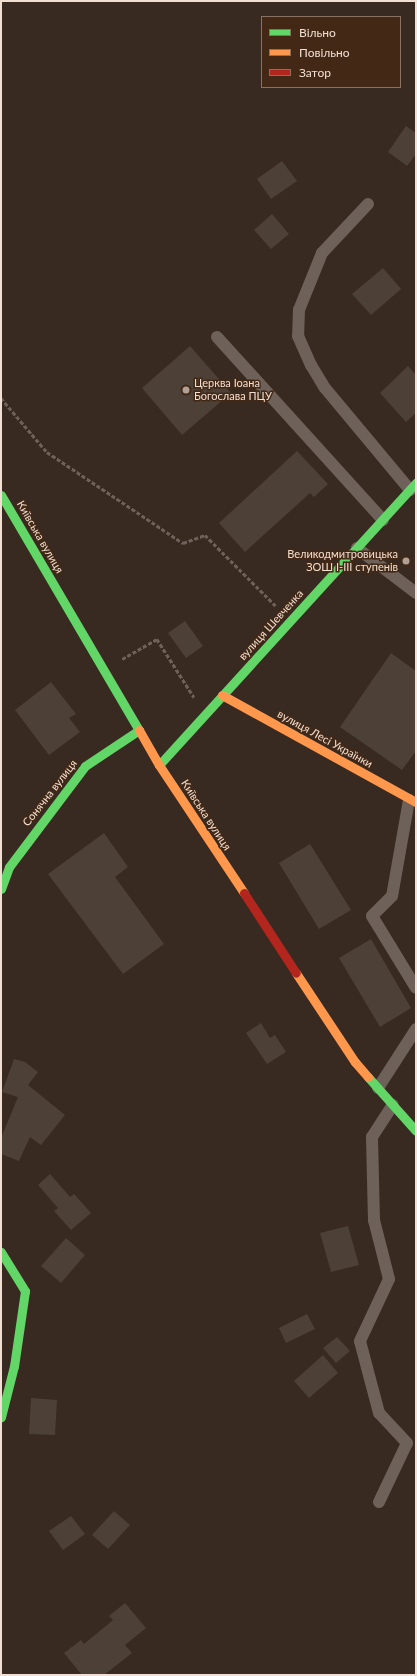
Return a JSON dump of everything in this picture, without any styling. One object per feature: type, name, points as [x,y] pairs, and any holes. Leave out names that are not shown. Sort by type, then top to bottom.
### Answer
[{"type":"street","name":"вулиця Шевченка","points":[[159,765],[413,486]]},
{"type":"street","name":"Київська вулиця","points":[[1,495],[159,765],[355,1062],[416,1131]]},
{"type":"street","name":"вулиця Лесі Українки","points":[[222,695],[412,801]]},
{"type":"street","name":"Сонячна вулиця","points":[[1,889],[9,867],[85,766],[139,730]]},
{"type":"street","points":[[1,1252],[25,1291],[14,1366],[1,1417]]},
{"type":"lane","points":[[368,204],[322,253],[299,310],[298,336],[311,365],[325,388],[413,486]]},
{"type":"lane","points":[[217,336],[383,520]]},
{"type":"lane","points":[[357,548],[415,591]]},
{"type":"lane","points":[[412,801],[392,896],[372,916],[416,988]]},
{"type":"lane","points":[[378,1088],[416,1029]]},
{"type":"lane","points":[[379,1502],[407,1443],[379,1413],[360,1341],[389,1279],[374,1220],[372,1137],[393,1105]]},
{"type":"path","points":[[1,398],[47,452],[183,543],[205,535],[290,621]]},
{"type":"path","points":[[103,670],[157,639],[205,714]]},
{"type":"building","points":[[406,126],[416,133],[416,154],[407,166],[388,152]]},
{"type":"building","points":[[282,161],[297,181],[271,199],[257,179]]},
{"type":"building","points":[[272,214],[289,234],[271,249],[254,230]]},
{"type":"building","points":[[383,268],[401,289],[371,315],[352,294]]},
{"type":"building","name":"Церква Іоана Богослава ПЦУ","points":[[190,346],[231,393],[182,435],[142,388]]},
{"type":"building","points":[[408,366],[416,375],[416,413],[406,422],[380,393]]},
{"type":"building","points":[[297,451],[328,484],[314,497],[310,493],[245,552],[219,523]]},
{"type":"building","points":[[185,621],[203,646],[186,658],[168,633]]},
{"type":"building","points":[[391,653],[416,671],[416,751],[402,770],[340,727]]},
{"type":"building","points":[[51,682],[76,714],[69,718],[80,732],[49,755],[15,710]]},
{"type":"building","points":[[104,833],[128,867],[115,877],[164,944],[123,974],[48,874]]},
{"type":"building","points":[[310,844],[351,910],[319,929],[279,863]]},
{"type":"building","points":[[371,939],[411,1008],[380,1027],[339,958]]},
{"type":"building","points":[[261,1023],[270,1038],[275,1035],[286,1052],[267,1064],[246,1033]]},
{"type":"building","points":[[14,1059],[25,1062],[38,1072],[28,1085],[65,1115],[41,1145],[30,1137],[19,1161],[1,1154],[1,1138],[18,1097],[2,1092]]},
{"type":"building","points":[[50,1174],[70,1197],[74,1194],[91,1213],[71,1230],[54,1211],[58,1208],[38,1185]]},
{"type":"building","points":[[348,1226],[359,1265],[331,1272],[320,1233]]},
{"type":"building","points":[[66,1238],[85,1255],[61,1283],[41,1266]]},
{"type":"building","points":[[307,1314],[315,1329],[286,1343],[279,1328]]},
{"type":"building","points":[[337,1337],[350,1351],[336,1363],[323,1348]]},
{"type":"building","points":[[323,1355],[338,1373],[309,1398],[294,1381]]},
{"type":"building","points":[[31,1398],[57,1400],[55,1435],[29,1434]]},
{"type":"building","points":[[114,1511],[130,1525],[108,1549],[92,1535]]},
{"type":"building","points":[[71,1516],[85,1534],[63,1550],[49,1531]]},
{"type":"building","points":[[125,1603],[146,1628],[125,1645],[132,1653],[104,1675],[82,1675],[64,1653],[81,1640],[84,1644],[113,1620],[109,1616]]},
{"type":"traffic: fast","points":[[159,765],[416,483]]},
{"type":"traffic: fast","points":[[1,495],[139,730]]},
{"type":"traffic: fast","points":[[1,889],[9,867],[85,766],[139,730]]},
{"type":"traffic: fast","points":[[368,1077],[416,1131]]},
{"type":"traffic: fast","points":[[1,1252],[25,1291],[14,1366],[1,1417]]},
{"type":"traffic: slow","points":[[222,695],[416,802]]},
{"type":"traffic: slow","points":[[139,730],[159,765],[244,893]]},
{"type":"traffic: slow","points":[[296,973],[355,1062],[368,1077]]},
{"type":"traffic: jam","points":[[244,893],[296,973]]},
{"type":"place","name":"Церква Іоана Богослава ПЦУ","points":[[186,390]]},
{"type":"place","name":"Великодмитровицька ЗОШ І-ІІІ ступенів","points":[[406,561]]}]
